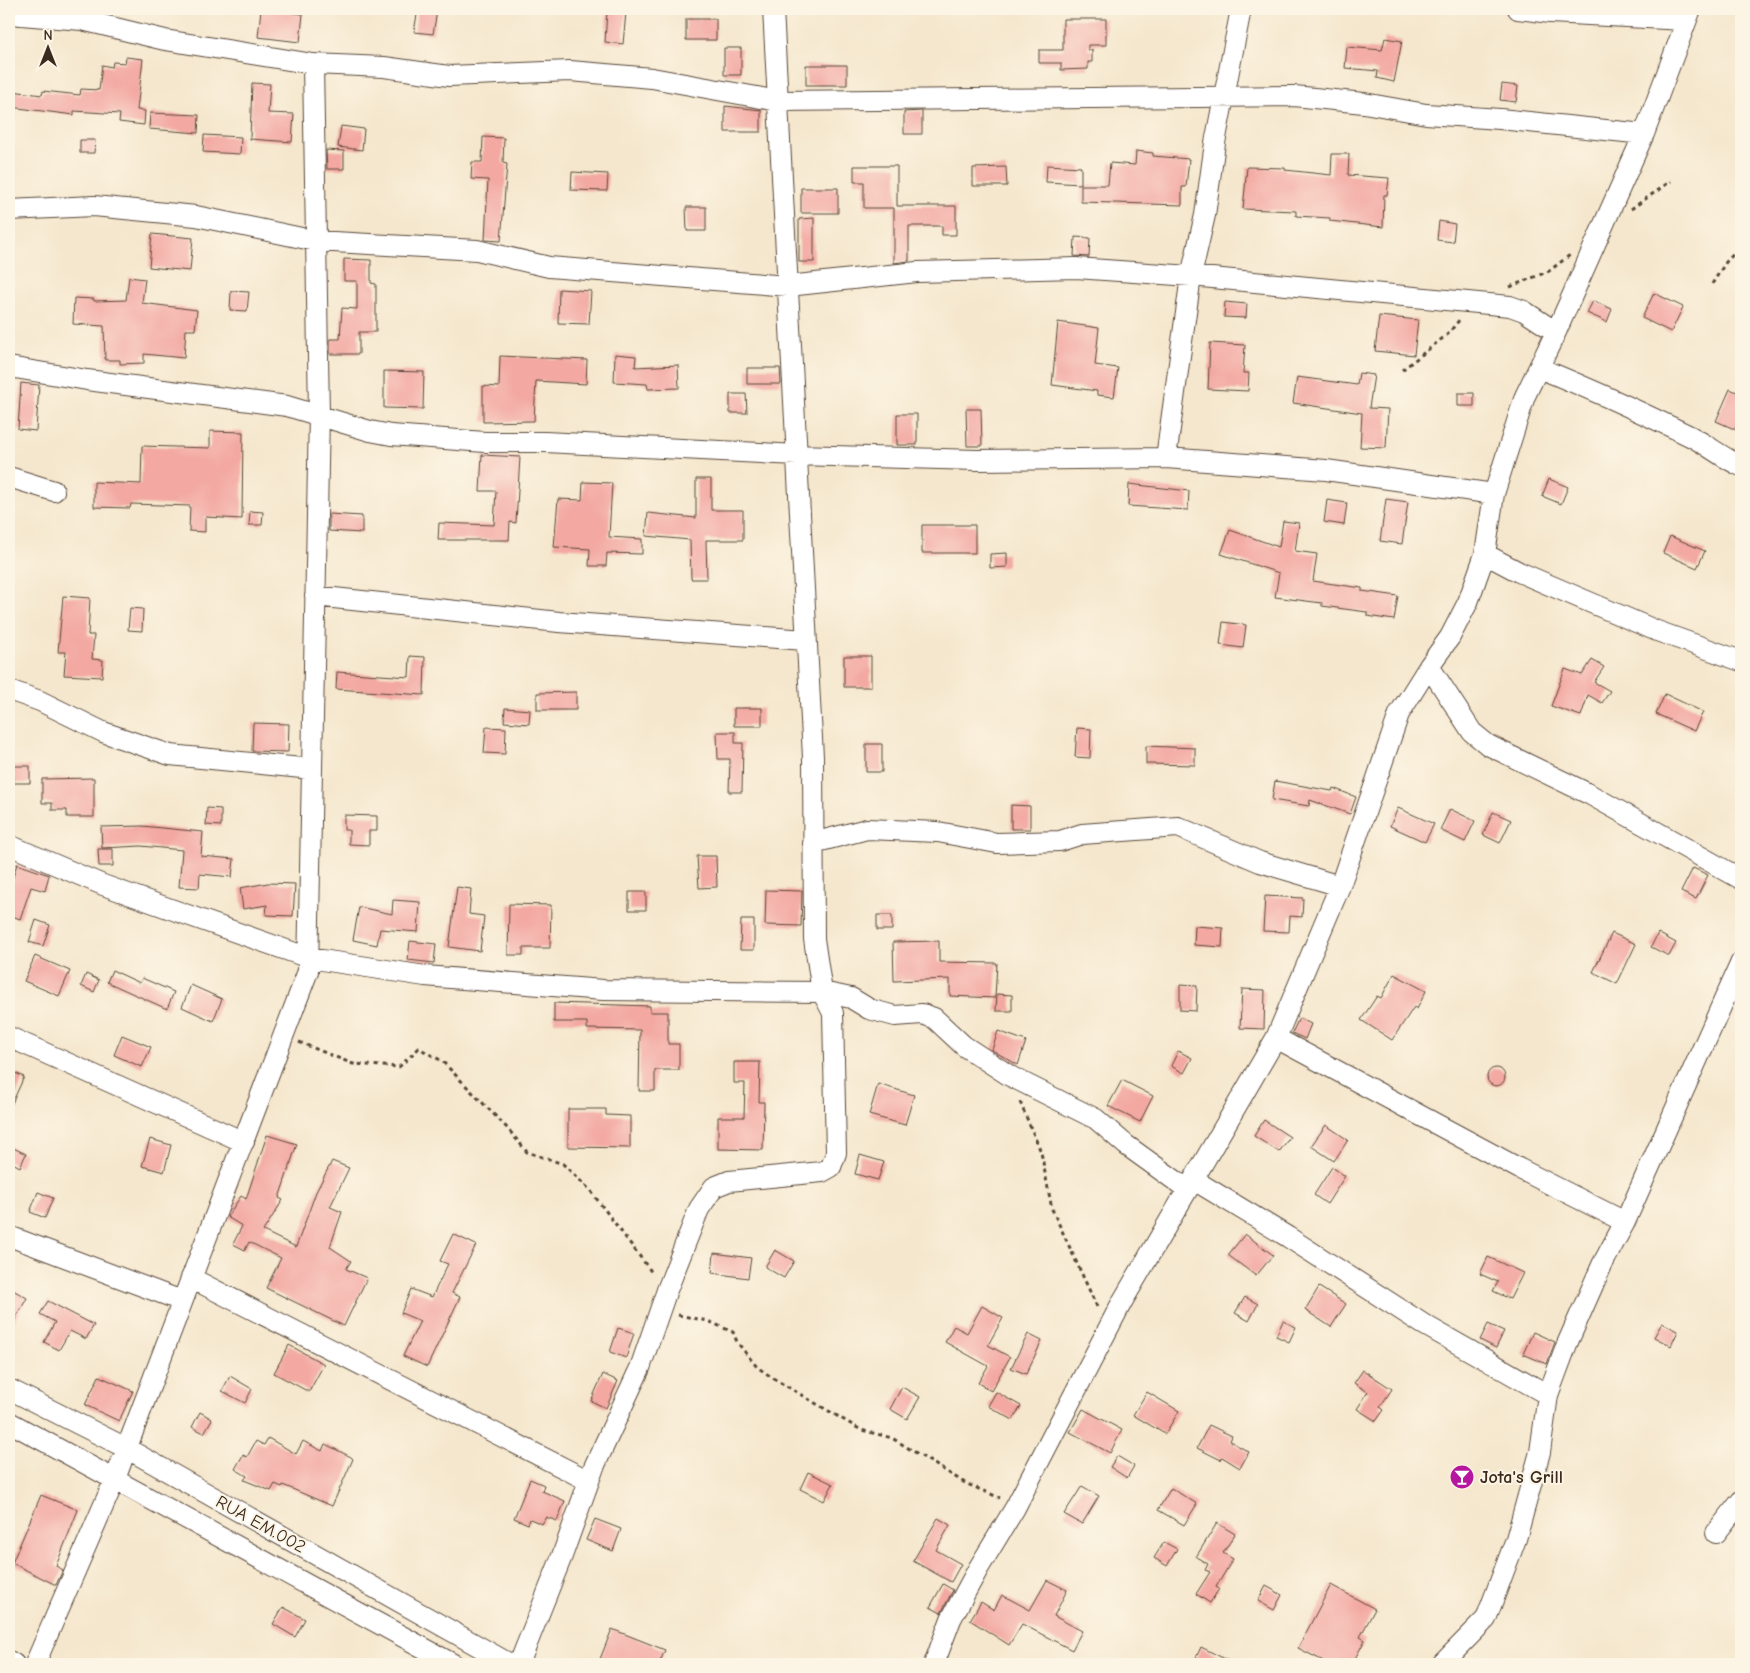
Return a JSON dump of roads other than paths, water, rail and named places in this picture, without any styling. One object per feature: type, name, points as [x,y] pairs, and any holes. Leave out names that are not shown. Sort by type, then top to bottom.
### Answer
[{"type":"street","points":[[519,1664],[589,1481],[640,1368],[699,1209],[714,1186],[729,1181],[822,1172],[831,1167],[836,1153],[833,1013],[822,992],[814,939],[813,758],[774,9]]},
{"type":"street","points":[[1166,458],[1191,276],[1205,214],[1241,9]]},
{"type":"street","points":[[934,1664],[951,1619],[978,1569],[1015,1508],[1105,1333],[1276,1038],[1340,886],[1399,714],[1450,637],[1468,602],[1484,554],[1494,494],[1525,396],[1556,332],[1644,134],[1688,15],[1550,13],[1518,9]]},
{"type":"street","points":[[9,14],[82,20],[165,40],[313,64],[384,67],[450,76],[570,71],[652,78],[778,101],[1294,96],[1364,103],[1426,114],[1500,119],[1644,134]]},
{"type":"street","points":[[35,1664],[115,1479],[308,971],[319,414],[313,64]]},
{"type":"street","points":[[9,210],[94,206],[196,216],[316,240],[477,250],[549,267],[788,286],[917,272],[994,269],[1076,268],[1191,276],[1510,306],[1524,311],[1556,332]]},
{"type":"street","points":[[9,367],[87,380],[287,406],[319,414],[370,431],[390,435],[486,442],[545,442],[797,455],[976,460],[1166,458],[1326,470],[1494,494]]},
{"type":"street","points":[[1539,368],[1609,396],[1702,442],[1724,458],[1741,466]]},
{"type":"street","points":[[9,477],[54,491]]},
{"type":"street","points":[[1484,554],[1519,572],[1657,631],[1741,661]]},
{"type":"street","points":[[315,596],[559,622],[806,640]]},
{"type":"street","points":[[1429,666],[1472,732],[1488,745],[1588,794],[1741,879]]},
{"type":"street","points":[[9,690],[40,700],[103,732],[170,755],[312,769]]},
{"type":"street","points":[[813,843],[867,829],[938,832],[998,843],[1060,841],[1082,834],[1178,826],[1260,862],[1340,886]]},
{"type":"street","points":[[9,845],[104,885],[309,958],[425,976],[603,990],[822,992],[851,998],[869,1009],[896,1016],[922,1014],[934,1018],[964,1046],[1010,1076],[1096,1119],[1126,1145],[1190,1184],[1288,1236],[1422,1324],[1548,1395]]},
{"type":"street","points":[[1442,1664],[1486,1619],[1502,1580],[1540,1452],[1548,1395],[1567,1344],[1602,1264],[1625,1222],[1741,962]]},
{"type":"street","points":[[9,1037],[244,1142]]},
{"type":"street","points":[[1276,1038],[1520,1169],[1625,1222]]},
{"type":"street","points":[[9,1236],[182,1301]]},
{"type":"street","points":[[191,1278],[589,1481]]},
{"type":"street","name":"RUA EM.002","points":[[9,1389],[126,1448],[510,1664]]},
{"type":"street","name":"RUA EM.002","points":[[9,1422],[452,1664]]},
{"type":"street","points":[[1716,1533],[1741,1501]]},
{"type":"street","points":[[9,1661],[14,1664]]},
{"type":"place","name":"Jota's Grill","points":[[1462,1477]]}]
